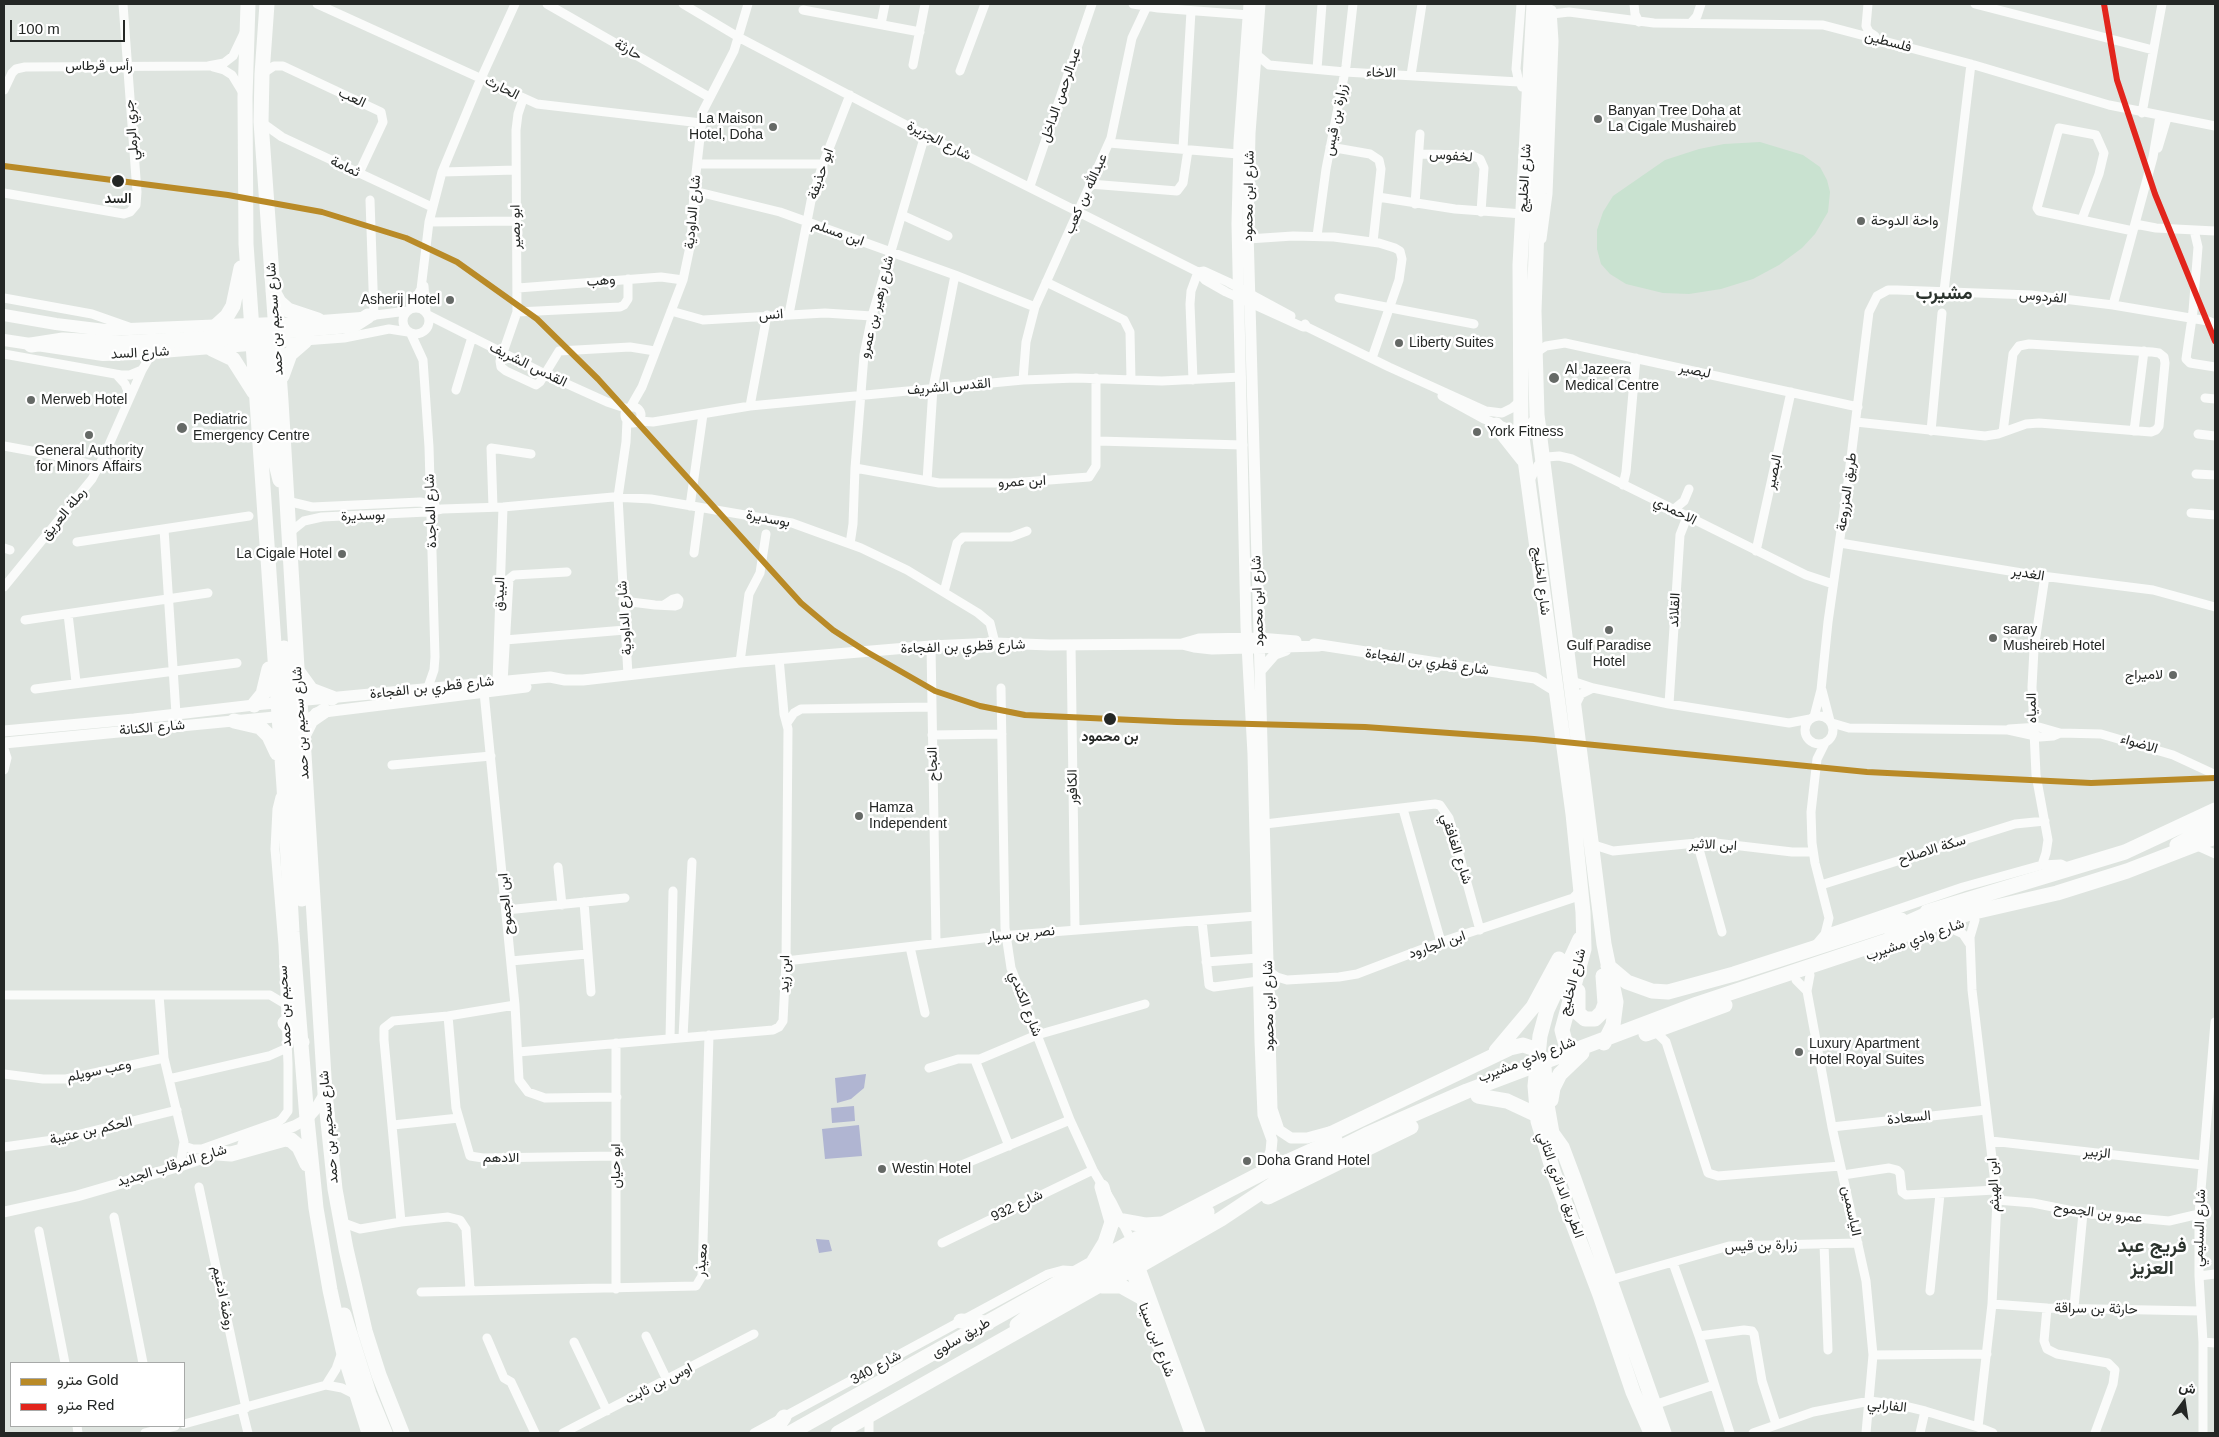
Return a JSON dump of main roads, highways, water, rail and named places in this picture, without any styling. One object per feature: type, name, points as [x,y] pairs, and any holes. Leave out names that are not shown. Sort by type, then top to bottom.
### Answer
[{"type":"main road","name":"شارع سحيم بن حمد","points":[[248,4],[245,97],[246,244],[263,334],[280,384],[296,668],[281,761],[307,1119],[312,1170],[330,1290],[343,1350],[369,1433]]},
{"type":"main road","name":"شارع سحيم بن حمد","points":[[267,4],[261,122],[273,291],[263,334],[255,393],[274,653],[289,709],[303,738],[325,1092],[340,1222],[365,1331],[376,1366],[402,1433]]},
{"type":"main road","name":"شارع الخليج","points":[[1534,4],[1524,88],[1520,296],[1521,430],[1574,823],[1583,912],[1584,949],[1562,1030],[1567,1049],[1582,1053]]},
{"type":"main road","name":"شارع الخليج","points":[[1548,8],[1535,258],[1534,354],[1537,415],[1604,944],[1614,989],[1616,1012],[1609,1035],[1602,1046]]},
{"type":"main road","points":[[246,187],[254,218],[270,438],[277,472],[286,497]]},
{"type":"main road","points":[[216,326],[227,316],[233,306],[246,244]]},
{"type":"main road","points":[[273,291],[279,302],[288,310],[318,320]]},
{"type":"main road","name":"شارع السد","points":[[4,315],[81,328],[143,344],[212,349],[263,334]]},
{"type":"main road","points":[[4,340],[31,345],[63,340],[143,344],[354,325],[371,316]]},
{"type":"main road","name":"شارع السد","points":[[143,344],[216,326],[263,334]]},
{"type":"main road","points":[[280,384],[290,354],[305,341]]},
{"type":"main road","points":[[212,349],[233,359],[255,393]]},
{"type":"main road","points":[[1496,425],[1524,460]]},
{"type":"main road","points":[[262,483],[270,492],[274,504],[307,978],[310,996],[319,1009]]},
{"type":"main road","points":[[254,705],[265,689],[274,653]]},
{"type":"main road","points":[[296,668],[302,680],[311,690],[332,698]]},
{"type":"main road","points":[[303,738],[311,720],[324,711]]},
{"type":"main road","points":[[234,720],[249,723],[263,729],[269,736],[281,761]]},
{"type":"main road","name":"شارع وادي مشيرب","points":[[1131,1256],[1221,1219],[1470,1090],[1540,1079],[1582,1053],[1602,1046],[1667,1013],[1734,974],[2066,867],[2143,845],[2215,810]]},
{"type":"main road","points":[[2161,858],[2185,839],[2215,824]]},
{"type":"main road","name":"شارع وادي مشيرب","points":[[1667,1013],[1970,914],[2057,893],[2161,858],[2215,837]]},
{"type":"main road","name":"شارع وادي مشيرب","points":[[1667,1013],[1803,978],[1975,920],[1999,908]]},
{"type":"main road","name":"شارع وادي مشيرب","points":[[1131,1256],[1165,1223],[1262,1173],[1667,1013],[1879,935],[1936,910]]},
{"type":"main road","points":[[1490,1057],[1533,1008],[1583,912]]},
{"type":"main road","name":"الطريق الدائري الثاني","points":[[1584,933],[1576,946],[1547,1010],[1537,1052],[1540,1079],[1552,1133],[1562,1147],[1664,1433]]},
{"type":"main road","points":[[1581,960],[1576,1008],[1582,1018],[1592,1020],[1601,1014],[1604,1004],[1604,944]]},
{"type":"main road","points":[[1608,966],[1627,982],[1652,991],[1667,1013]]},
{"type":"main road","points":[[285,1023],[302,1042]]},
{"type":"main road","points":[[1262,1173],[1281,1159],[1490,1057],[1520,1045],[1529,1046],[1537,1052]]},
{"type":"main road","points":[[1562,1147],[1552,1114],[1553,1088],[1563,1069],[1582,1053]]},
{"type":"main road","name":"الطريق الدائري الثاني","points":[[1540,1079],[1537,1115],[1541,1136],[1600,1295],[1633,1392],[1651,1433]]},
{"type":"main road","points":[[1470,1090],[1507,1101],[1537,1115]]},
{"type":"main road","points":[[217,1153],[231,1154],[285,1139],[291,1140],[299,1147],[312,1170]]},
{"type":"main road","points":[[1086,1267],[1106,1244],[1112,1222],[1102,1187]]},
{"type":"main road","points":[[1005,1340],[1022,1320],[1034,1310],[1201,1216],[1228,1191]]},
{"type":"main road","points":[[1123,1221],[1145,1225],[1165,1223]]},
{"type":"main road","name":"طريق سلوى","points":[[790,1433],[1086,1267],[1131,1256]]},
{"type":"main road","name":"طريق سلوى","points":[[845,1432],[869,1416],[1096,1287],[1131,1256]]},
{"type":"main road","points":[[1096,1287],[1121,1286],[1139,1296]]},
{"type":"main road","points":[[330,1290],[343,1314],[369,1394],[385,1433]]},
{"type":"main road","points":[[961,1321],[988,1323]]},
{"type":"main road","points":[[773,1433],[784,1417]]},
{"type":"water","points":[[866,1074],[864,1088],[851,1099],[837,1103],[835,1078]]},
{"type":"water","points":[[854,1106],[855,1121],[832,1123],[831,1108]]},
{"type":"water","points":[[859,1125],[862,1156],[825,1159],[822,1129]]},
{"type":"water","points":[[816,1239],[829,1240],[832,1251],[819,1253]]},
{"type":"metro line","name":"Red","points":[[2104,4],[2117,80],[2155,194],[2215,341]]},
{"type":"metro line","name":"Gold","points":[[4,166],[228,195],[322,212],[406,238],[457,262],[537,319],[598,379],[801,603],[833,630],[867,652],[935,691],[980,706],[1025,715],[1177,722],[1365,727],[1534,739],[1867,772],[2091,783],[2215,778]]},
{"type":"place","name":"Banyan Tree Doha at La Cigale Mushaireb","points":[[1598,119]]},
{"type":"place","name":"La Maison Hotel, Doha","points":[[773,127]]},
{"type":"place","name":"السد","points":[[118,181]]},
{"type":"place","name":"واحة الدوحة","points":[[1861,221]]},
{"type":"place","name":"Asherij Hotel","points":[[450,300]]},
{"type":"place","name":"Liberty Suites","points":[[1399,343]]},
{"type":"place","name":"Al Jazeera Medical Centre","points":[[1554,378]]},
{"type":"place","name":"Merweb Hotel","points":[[31,400]]},
{"type":"place","name":"Pediatric Emergency Centre","points":[[182,428]]},
{"type":"place","name":"York Fitness","points":[[1477,432]]},
{"type":"place","name":"General Authority for Minors Affairs","points":[[89,435]]},
{"type":"place","name":"La Cigale Hotel","points":[[342,554]]},
{"type":"place","name":"Gulf Paradise Hotel","points":[[1609,630]]},
{"type":"place","name":"saray Musheireb Hotel","points":[[1993,638]]},
{"type":"place","name":"لاميراج","points":[[2173,675]]},
{"type":"place","name":"بن محمود","points":[[1110,719]]},
{"type":"place","name":"Hamza Independent","points":[[859,816]]},
{"type":"place","name":"Luxury Apartment Hotel Royal Suites","points":[[1799,1052]]},
{"type":"place","name":"Doha Grand Hotel","points":[[1247,1161]]},
{"type":"place","name":"Westin Hotel","points":[[882,1169]]},
{"type":"district","name":"مشيرب","points":[[1944,294]]},
{"type":"district","name":"فريج عبد العزيز","points":[[2152,1258]]}]
